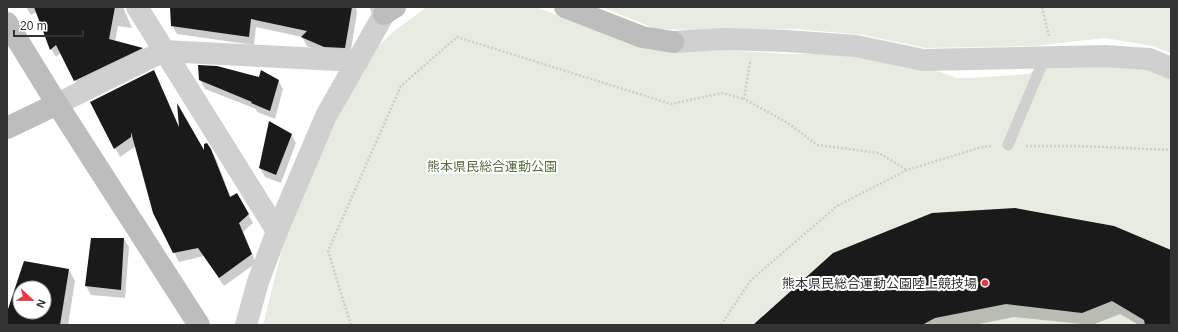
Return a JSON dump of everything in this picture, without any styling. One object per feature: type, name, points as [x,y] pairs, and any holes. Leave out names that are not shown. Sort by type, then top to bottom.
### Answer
[{"type":"street","points":[[137,7],[277,231]]},
{"type":"street","points":[[565,7],[642,37],[673,42],[754,40],[856,46],[923,60],[1047,47],[1106,56],[1148,59],[1171,68]]},
{"type":"street","points":[[246,325],[258,282],[277,231],[326,116],[387,9]]},
{"type":"street","points":[[7,23],[57,104],[199,325]]},
{"type":"street","points":[[7,128],[164,51],[358,61]]},
{"type":"lane","points":[[1008,145],[1047,47]]},
{"type":"path","points":[[1042,7],[1047,47]]},
{"type":"path","points":[[351,325],[328,251],[401,86],[457,37],[671,104],[722,93],[744,99],[788,123],[817,145],[879,153],[907,170]]},
{"type":"path","points":[[744,99],[754,40]]},
{"type":"path","points":[[721,325],[751,280],[838,206],[907,170],[982,147],[1008,145],[1171,150]]},
{"type":"green space","name":"熊本県民総合運動公園","points":[[427,7],[536,7],[641,47],[675,52],[726,50],[789,54],[856,54],[940,72],[956,78],[1028,74],[1035,70],[1102,62],[1135,65],[1171,78],[1171,325],[263,325],[286,234],[336,121],[374,50],[394,31]]},
{"type":"green space","points":[[602,7],[1171,7],[1171,53],[1153,46],[1105,38],[1034,46],[926,48],[864,35],[796,29],[730,31],[656,29]]},
{"type":"building","points":[[34,7],[115,7],[109,39],[143,48],[74,81],[56,45],[50,50]]},
{"type":"building","points":[[170,7],[352,7],[345,48],[324,47],[301,37],[307,31],[251,19],[249,37],[171,26]]},
{"type":"building","points":[[198,65],[217,66],[259,77],[261,70],[279,80],[270,111],[199,80]]},
{"type":"building","points":[[154,70],[179,127],[177,103],[204,150],[204,144],[207,143],[211,149],[230,197],[237,193],[249,214],[239,223],[252,254],[219,278],[198,248],[173,253],[153,213],[131,132],[131,137],[114,149],[90,102]]},
{"type":"building","points":[[269,121],[292,134],[276,175],[259,168]]},
{"type":"building","name":"熊本県民総合運動公園陸上競技場","points":[[1015,208],[1114,226],[1171,250],[1171,325],[1145,325],[1144,320],[1112,301],[1082,313],[1006,304],[935,318],[922,325],[753,325],[833,253],[932,213]]},
{"type":"building","points":[[91,238],[124,238],[121,290],[85,286]]},
{"type":"building","points":[[24,261],[69,269],[60,325],[7,325],[7,312],[12,297],[12,320],[52,320],[52,280],[18,280]]},
{"type":"place","name":"熊本県民総合運動公園陸上競技場","points":[[985,283]]}]
